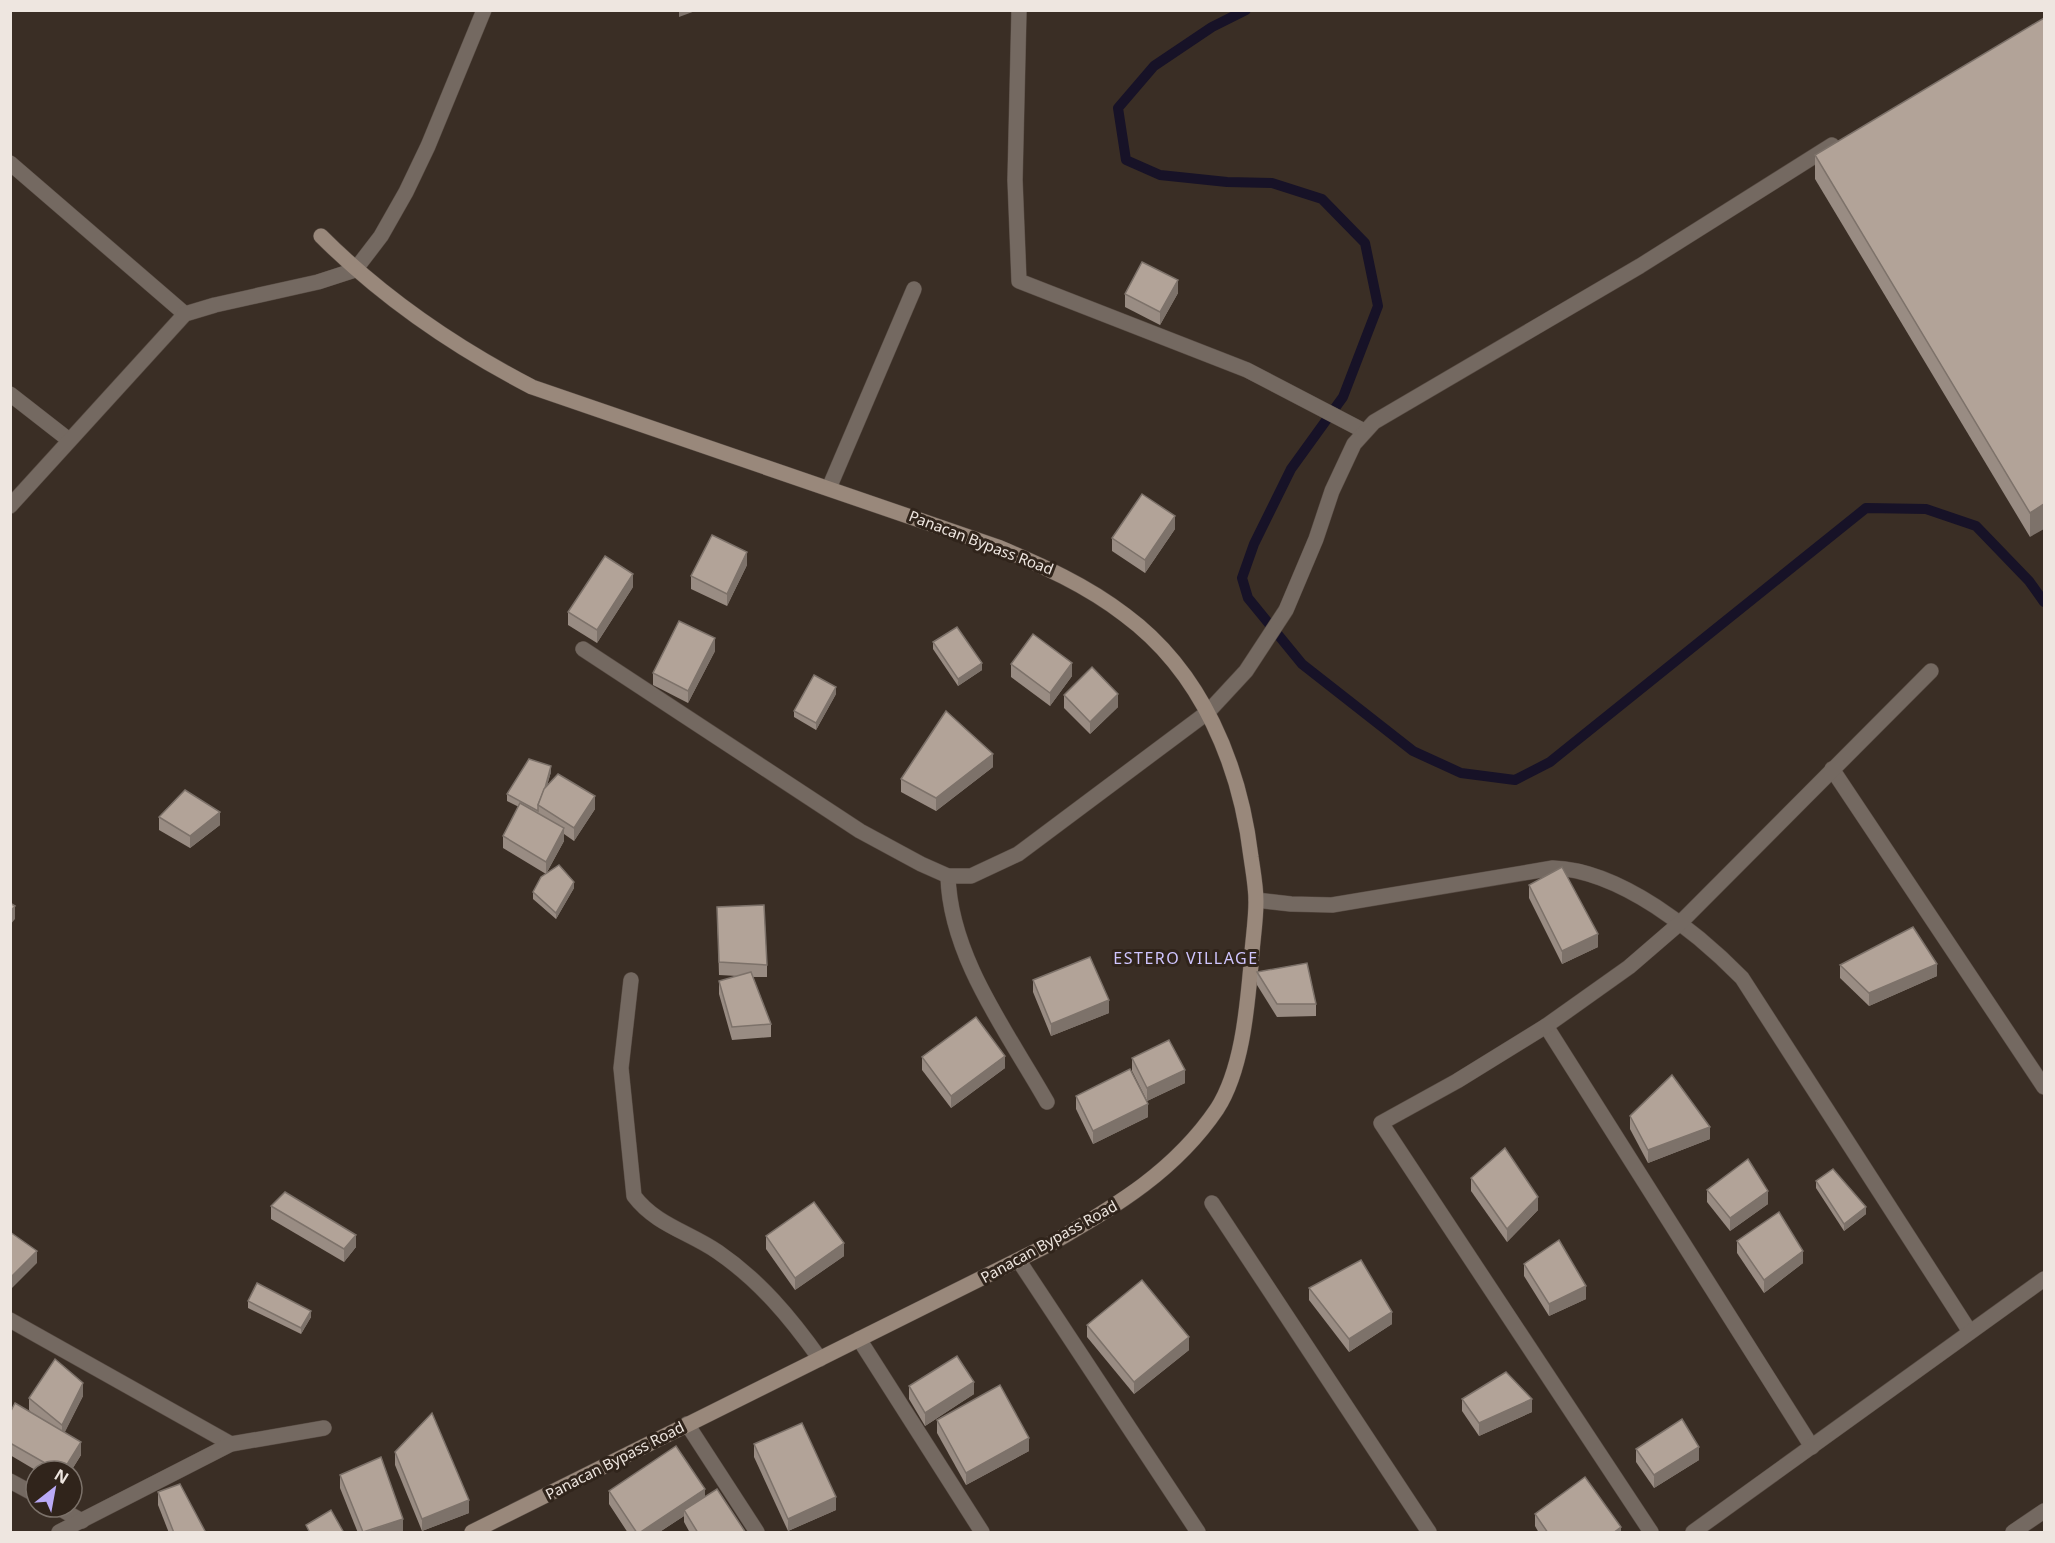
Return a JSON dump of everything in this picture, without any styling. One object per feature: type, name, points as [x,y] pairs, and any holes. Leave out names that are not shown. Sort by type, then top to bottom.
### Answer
[{"type":"main road","name":"Panacan Bypass Road","points":[[321,236],[355,270],[435,332],[532,387],[998,547],[1052,570],[1091,591],[1127,615],[1160,646],[1188,680],[1208,712],[1232,766],[1247,822],[1256,900],[1246,1012],[1235,1065],[1218,1107],[1181,1155],[1126,1199],[1018,1261],[472,1533]]},
{"type":"street","points":[[10,506],[185,314],[318,282],[355,270],[381,236],[406,192],[428,146],[484,10]]},
{"type":"street","points":[[1019,10],[1015,180],[1019,281],[1204,352],[1309,401],[1357,428],[1374,422],[1640,266],[1766,185],[1845,138]]},
{"type":"street","points":[[10,163],[185,314]]},
{"type":"street","points":[[829,488],[914,289]]},
{"type":"street","points":[[10,394],[69,440]]},
{"type":"street","points":[[583,648],[861,831],[948,876],[971,876],[1018,854],[1208,712],[1246,671],[1286,610],[1316,539],[1336,482],[1354,444],[1357,428]]},
{"type":"street","points":[[1651,1533],[1381,1123],[1457,1081],[1546,1026],[1629,967],[1680,923],[1931,672]]},
{"type":"street","points":[[1832,769],[2044,1087]]},
{"type":"street","points":[[1256,900],[1332,905],[1515,873],[1570,868],[1592,875],[1635,895],[1680,923],[1713,948],[1742,978],[1970,1332]]},
{"type":"street","points":[[948,876],[949,902],[965,954],[1047,1102]]},
{"type":"street","points":[[631,980],[621,1068],[631,1144],[634,1196],[644,1210],[672,1229],[702,1242],[755,1281],[782,1307],[820,1359]]},
{"type":"street","points":[[1546,1026],[1812,1447]]},
{"type":"street","points":[[1212,1203],[1429,1533]]},
{"type":"street","points":[[1018,1261],[1198,1533]]},
{"type":"street","points":[[1693,1533],[2044,1279]]},
{"type":"street","points":[[10,1320],[231,1444]]},
{"type":"street","points":[[859,1339],[982,1533]]},
{"type":"street","points":[[687,1424],[757,1533]]},
{"type":"street","points":[[59,1533],[231,1444],[324,1428]]},
{"type":"street","points":[[10,1481],[24,1489]]},
{"type":"street","points":[[2013,1533],[2044,1511]]},
{"type":"street","points":[[78,1519],[82,1521]]},
{"type":"building","points":[[2044,18],[2044,504],[2030,513],[1815,155]]},
{"type":"building","points":[[1142,262],[1178,280],[1160,312],[1125,294]]},
{"type":"building","points":[[1142,494],[1175,516],[1145,560],[1112,538]]},
{"type":"building","points":[[712,535],[747,552],[727,594],[691,576]]},
{"type":"building","points":[[605,556],[633,574],[597,630],[568,612]]},
{"type":"building","points":[[679,621],[715,638],[688,691],[653,673]]},
{"type":"building","points":[[957,627],[982,663],[958,679],[933,642]]},
{"type":"building","points":[[1033,634],[1072,663],[1050,693],[1011,664]]},
{"type":"building","points":[[1092,667],[1118,694],[1090,722],[1064,695]]},
{"type":"building","points":[[814,675],[836,687],[816,723],[794,711]]},
{"type":"building","points":[[946,711],[993,754],[936,798],[901,779]]},
{"type":"building","points":[[529,759],[551,766],[538,811],[507,794]]},
{"type":"building","points":[[558,774],[595,796],[574,828],[538,805],[544,789]]},
{"type":"building","points":[[185,790],[220,812],[190,836],[159,817]]},
{"type":"building","points":[[520,803],[564,828],[546,862],[503,836]]},
{"type":"building","points":[[559,865],[574,882],[556,913],[533,892],[541,877]]},
{"type":"building","points":[[1562,867],[1598,934],[1562,951],[1529,885]]},
{"type":"building","points":[[764,905],[767,965],[719,962],[717,907]]},
{"type":"building","points":[[1913,927],[1937,964],[1869,993],[1840,965]]},
{"type":"building","points":[[1090,957],[1109,1000],[1051,1024],[1033,980]]},
{"type":"building","points":[[1307,963],[1316,1004],[1277,1004],[1257,972]]},
{"type":"building","points":[[751,972],[771,1024],[732,1027],[719,981]]},
{"type":"building","points":[[976,1017],[1005,1056],[951,1096],[922,1057]]},
{"type":"building","points":[[1169,1040],[1185,1070],[1147,1088],[1132,1058]]},
{"type":"building","points":[[1130,1069],[1148,1104],[1093,1131],[1076,1096]]},
{"type":"building","points":[[1672,1075],[1710,1127],[1648,1150],[1630,1116]]},
{"type":"building","points":[[1505,1148],[1538,1197],[1507,1229],[1471,1178]]},
{"type":"building","points":[[1748,1159],[1768,1191],[1730,1218],[1707,1190]]},
{"type":"building","points":[[1833,1169],[1866,1207],[1844,1224],[1816,1181]]},
{"type":"building","points":[[285,1192],[356,1235],[344,1249],[271,1206]]},
{"type":"building","points":[[814,1202],[844,1243],[795,1278],[766,1236]]},
{"type":"building","points":[[1779,1212],[1803,1251],[1764,1280],[1737,1241]]},
{"type":"building","points":[[10,1232],[37,1251],[10,1278]]},
{"type":"building","points":[[1559,1240],[1586,1286],[1549,1304],[1524,1264]]},
{"type":"building","points":[[1361,1260],[1392,1312],[1349,1339],[1309,1288]]},
{"type":"building","points":[[1142,1280],[1189,1337],[1134,1382],[1087,1325]]},
{"type":"building","points":[[257,1283],[311,1311],[301,1328],[248,1301]]},
{"type":"building","points":[[957,1356],[974,1382],[925,1413],[909,1386]]},
{"type":"building","points":[[55,1359],[83,1383],[62,1425],[29,1398]]},
{"type":"building","points":[[1506,1372],[1532,1399],[1479,1423],[1462,1399]]},
{"type":"building","points":[[1000,1385],[1029,1438],[966,1473],[937,1420]]},
{"type":"building","points":[[15,1403],[81,1442],[70,1459],[38,1459],[10,1443],[10,1413]]},
{"type":"building","points":[[432,1413],[469,1500],[422,1519],[395,1452]]},
{"type":"building","points":[[1682,1419],[1699,1447],[1654,1475],[1636,1449]]},
{"type":"building","points":[[802,1423],[836,1497],[788,1519],[754,1444]]},
{"type":"building","points":[[676,1446],[705,1489],[637,1533],[609,1491]]},
{"type":"building","points":[[381,1457],[403,1519],[363,1532],[340,1475]]},
{"type":"building","points":[[1585,1477],[1621,1527],[1613,1533],[1548,1533],[1535,1514]]},
{"type":"building","points":[[180,1484],[206,1533],[174,1533],[158,1492]]},
{"type":"building","points":[[717,1489],[746,1533],[698,1533],[684,1510]]},
{"type":"building","points":[[331,1510],[344,1533],[310,1533],[306,1525]]},
{"type":"waterway","points":[[1246,10],[1212,27],[1154,66],[1118,108],[1126,160],[1160,175],[1227,182],[1272,183],[1322,199],[1365,243],[1378,306],[1343,397],[1291,469],[1254,544],[1242,578],[1248,598],[1302,664],[1413,751],[1461,773],[1515,780],[1550,762],[1866,508],[1926,509],[1976,526],[2029,581],[2044,602]]},
{"type":"district","name":"ESTERO VILLAGE","points":[[1186,958]]}]
